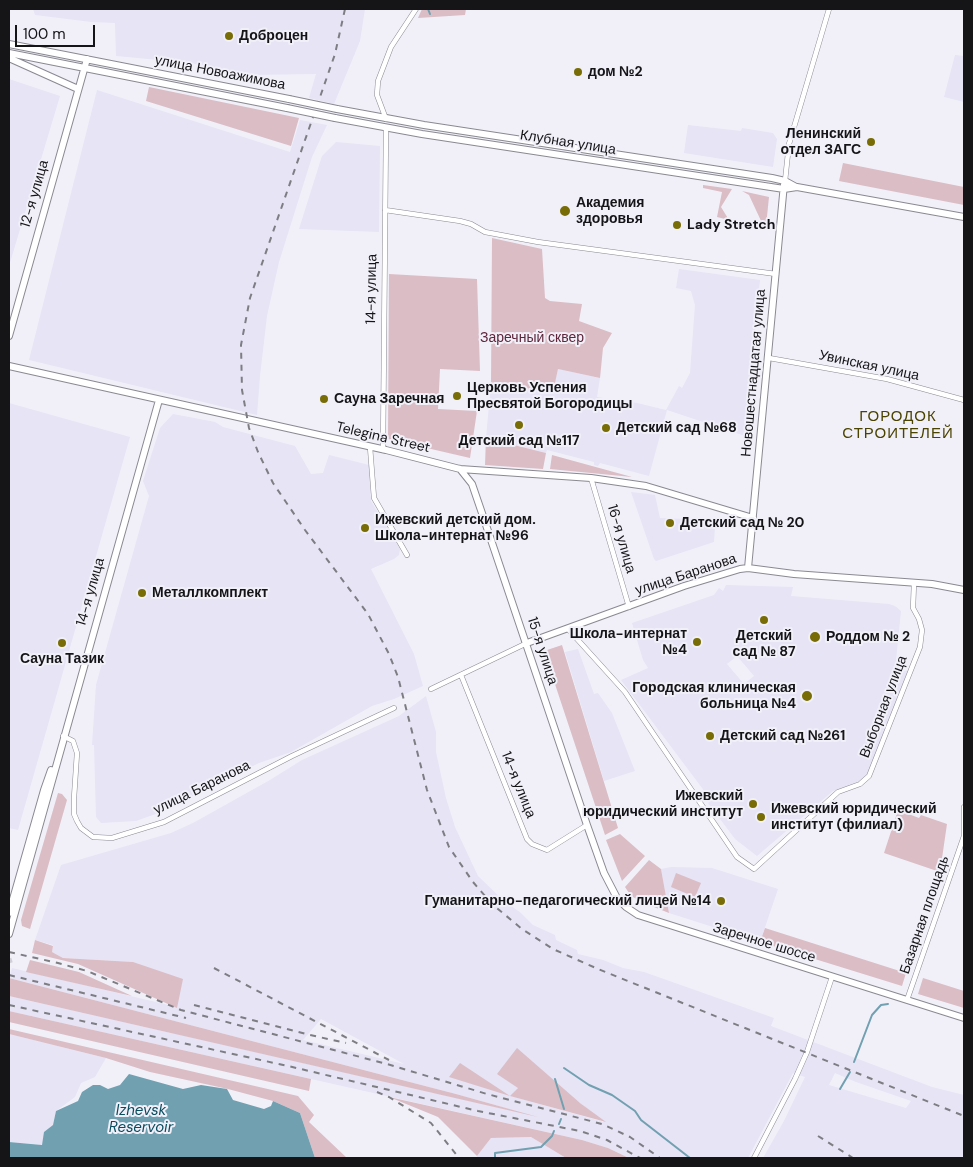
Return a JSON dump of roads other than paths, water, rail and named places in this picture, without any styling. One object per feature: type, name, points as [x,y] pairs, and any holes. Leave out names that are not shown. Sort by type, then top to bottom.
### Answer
[{"type":"main road","name":"улица Новоажимова","points":[[9,44],[337,109]]},
{"type":"main road","name":"улица Новоажимова","points":[[9,53],[335,118]]},
{"type":"main road","points":[[9,58],[78,89]]},
{"type":"main road","name":"12-я улица","points":[[9,336],[86,59]]},
{"type":"main road","name":"Клубная улица","points":[[337,109],[386,119],[785,181],[797,187],[964,216]]},
{"type":"main road","name":"Клубная улица","points":[[335,118],[386,128],[784,189],[797,187]]},
{"type":"main road","points":[[386,119],[386,128]]},
{"type":"main road","name":"Новошестнадцатая улица","points":[[748,568],[785,181]]},
{"type":"main road","name":"Telegina Street","points":[[9,366],[460,469],[591,478],[646,486],[753,518]]},
{"type":"main road","name":"14-я улица","points":[[47,791],[159,400]]},
{"type":"main road","name":"15-я улица","points":[[460,469],[467,477],[474,492],[594,844]]},
{"type":"main road","name":"улица Баранова","points":[[526,643],[702,580],[748,568],[794,574],[914,583],[964,590]]},
{"type":"main road","points":[[9,913],[47,791]]},
{"type":"main road","points":[[9,934],[47,791]]},
{"type":"main road","name":"Заречное шоссе","points":[[594,844],[604,874],[617,898],[638,915],[964,1018]]},
{"type":"street","points":[[386,119],[377,94],[378,81],[390,46],[416,9]]},
{"type":"street","points":[[785,181],[789,144],[829,9]]},
{"type":"street","name":"14-я улица","points":[[383,450],[386,128]]},
{"type":"street","points":[[385,210],[460,221],[472,224],[485,232],[520,239],[776,274]]},
{"type":"street","name":"Увинская улица","points":[[769,358],[887,380],[964,400]]},
{"type":"street","points":[[370,447],[374,498],[407,555]]},
{"type":"street","name":"16-я улица","points":[[591,478],[629,607]]},
{"type":"street","name":"Выборная улица","points":[[568,629],[625,692],[737,857],[754,869],[838,792],[860,784],[869,776],[920,647],[922,630],[913,608],[914,583]]},
{"type":"street","name":"улица Баранова","points":[[430,689],[526,643]]},
{"type":"street","name":"14-я улица","points":[[461,675],[527,840],[547,850],[587,825]]},
{"type":"street","name":"улица Баранова","points":[[62,740],[73,741],[77,753],[74,814],[77,821],[81,828],[93,836],[112,838],[164,822],[292,756],[394,708]]},
{"type":"street","name":"Базарная площадь","points":[[907,1000],[964,836],[964,807]]},
{"type":"street","points":[[754,1158],[799,1070],[832,977]]},
{"type":"water","name":"Izhevsk Reservoir","points":[[129,1074],[183,1089],[201,1085],[227,1089],[233,1100],[264,1109],[271,1106],[273,1101],[300,1113],[315,1158],[9,1158],[9,1142],[42,1145],[44,1132],[53,1125],[56,1111],[78,1101],[82,1092],[93,1085],[100,1085],[108,1089],[120,1085]]},
{"type":"waterway","points":[[428,9],[430,14]]},
{"type":"waterway","points":[[854,1062],[872,1015],[881,1005],[888,1004]]},
{"type":"waterway","points":[[564,1068],[589,1085],[612,1095],[635,1111],[641,1120],[690,1158]]},
{"type":"waterway","points":[[840,1089],[850,1072]]},
{"type":"waterway","points":[[555,1079],[564,1109]]},
{"type":"waterway","points":[[559,1124],[561,1119]]},
{"type":"waterway","points":[[495,1158],[495,1153],[541,1147],[552,1136],[554,1131]]},
{"type":"railway","points":[[345,9],[335,54],[250,298],[241,345],[242,390],[249,428],[273,483],[305,530],[368,614],[389,654],[398,677],[427,790],[449,847],[473,882],[492,904],[522,929],[553,949],[598,969],[964,1116]]},
{"type":"railway","points":[[9,952],[87,971],[181,1010],[387,1064],[487,1094],[602,1124],[630,1137],[660,1158]]},
{"type":"railway","points":[[214,968],[389,1060]]},
{"type":"railway","points":[[9,975],[186,1018]]},
{"type":"railway","points":[[9,1005],[288,1066],[478,1111],[580,1131],[607,1140],[640,1158]]},
{"type":"railway","points":[[194,1005],[346,1043]]},
{"type":"railway","points":[[377,1092],[389,1097],[431,1123],[459,1158]]},
{"type":"railway","points":[[818,1136],[853,1158]]},
{"type":"place","name":"Доброцен","points":[[229,36]]},
{"type":"place","name":"дом №2","points":[[578,72]]},
{"type":"place","name":"Ленинский отдел ЗАГС","points":[[871,142]]},
{"type":"place","name":"Академия здоровья","points":[[565,211]]},
{"type":"place","name":"Lady Stretch","points":[[677,225]]},
{"type":"place","name":"Церковь Успения Пресвятой Богородицы","points":[[457,396]]},
{"type":"place","name":"Сауна Заречная","points":[[324,399]]},
{"type":"place","name":"Детский сад №117","points":[[519,425]]},
{"type":"place","name":"Детский сад №68","points":[[606,428]]},
{"type":"place","name":"Детский сад № 20","points":[[670,523]]},
{"type":"place","name":"Ижевский детский дом. Школа-интернат №96","points":[[365,528]]},
{"type":"place","name":"Металлкомплект","points":[[142,593]]},
{"type":"place","name":"Детский сад № 87","points":[[764,620]]},
{"type":"place","name":"Роддом № 2","points":[[815,637]]},
{"type":"place","name":"Школа-интернат №4","points":[[697,642]]},
{"type":"place","name":"Сауна Тазик","points":[[62,643]]},
{"type":"place","name":"Городская клиническая больница №4","points":[[807,696]]},
{"type":"place","name":"Детский сад №261","points":[[710,736]]},
{"type":"place","name":"Ижевский юридический институт","points":[[753,804]]},
{"type":"place","name":"Ижевский юридический институт (филиал)","points":[[761,817]]},
{"type":"place","name":"Гуманитарно-педагогический лицей №14","points":[[721,901]]},
{"type":"district","name":"ГОРОДОК СТРОИТЕЛЕЙ","points":[[898,426]]},
{"type":"park label","name":"Заречный сквер","points":[[532,338]]}]
